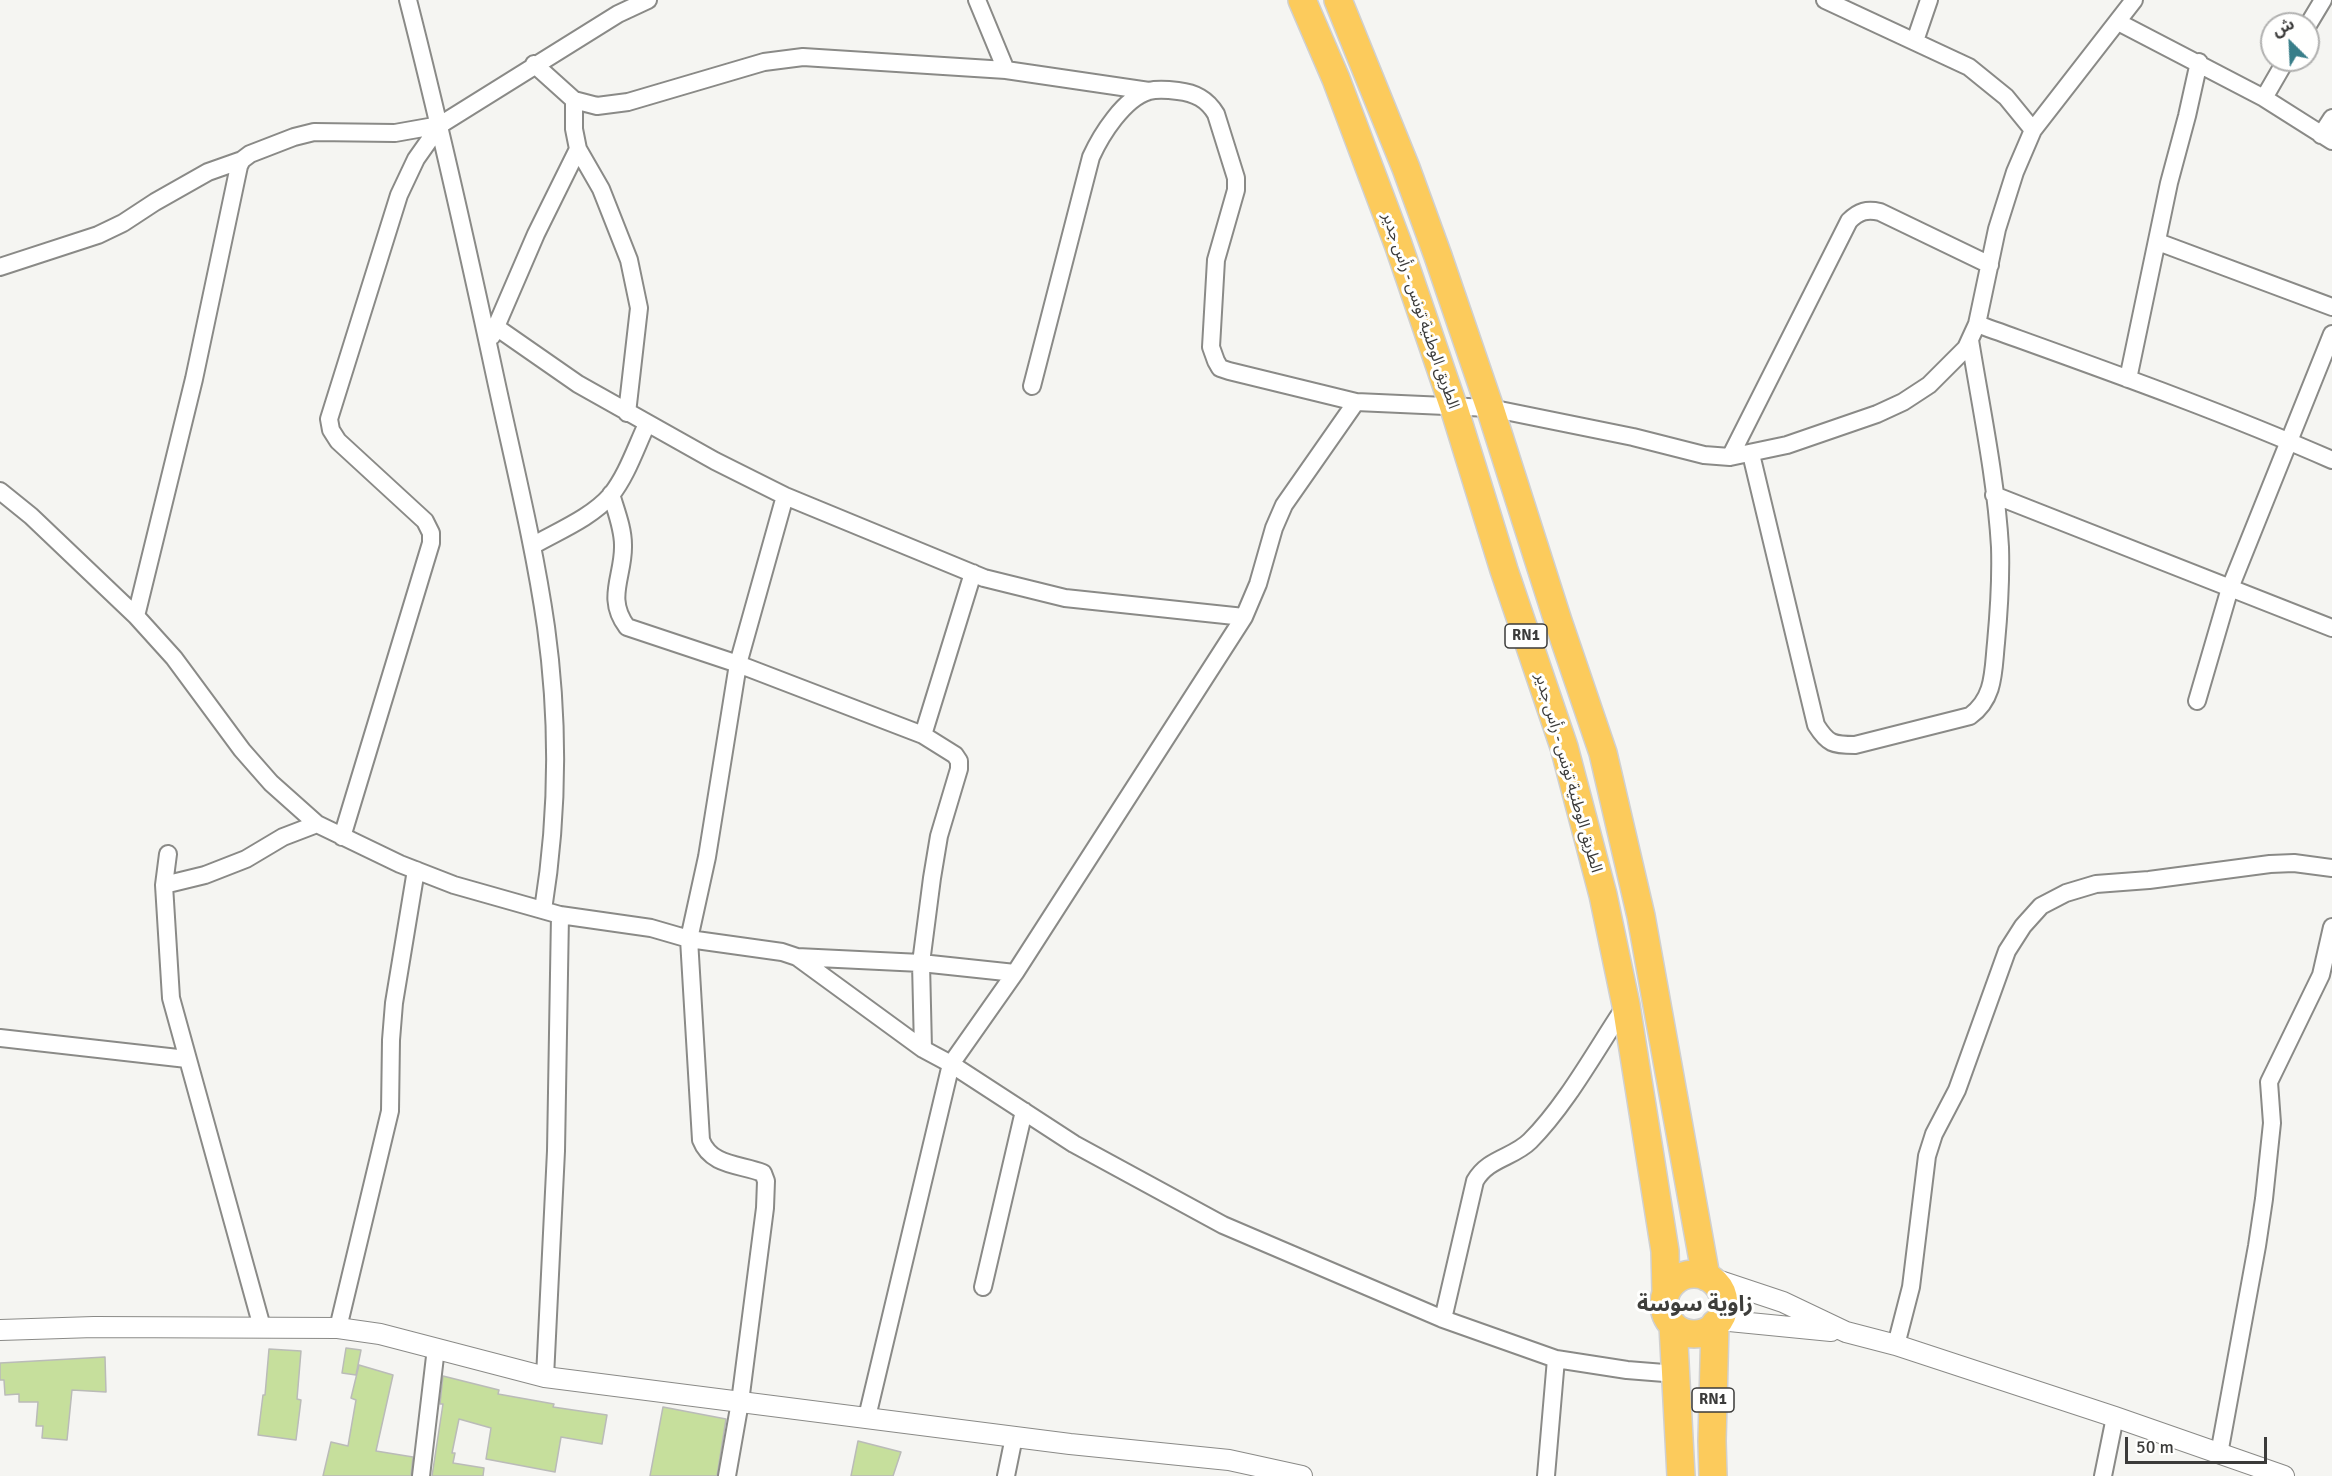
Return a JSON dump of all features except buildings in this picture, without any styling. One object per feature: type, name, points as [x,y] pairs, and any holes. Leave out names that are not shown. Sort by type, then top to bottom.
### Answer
[{"type":"highway","name":"الطريق الوطنية تونس - رأس جدير","points":[[1302,0],[1336,79],[1394,233],[1454,408],[1504,570],[1564,747],[1603,895],[1626,1005],[1665,1251],[1666,1293]]},
{"type":"highway","name":"الطريق الوطنية تونس - رأس جدير","points":[[1338,0],[1406,168],[1490,408],[1558,621],[1604,753],[1641,916],[1707,1277]]},
{"type":"highway","points":[[1666,1293],[1671,1285],[1687,1275],[1707,1277]]},
{"type":"highway","name":"RN1","points":[[1707,1277],[1714,1282],[1723,1296],[1724,1304],[1717,1322],[1712,1441],[1713,1476]]},
{"type":"highway","name":"RN1","points":[[1666,1293],[1665,1310],[1673,1325],[1681,1476]]},
{"type":"highway","points":[[1673,1325],[1681,1331],[1690,1333],[1708,1330],[1717,1322]]},
{"type":"street","points":[[408,0],[440,125],[532,546],[546,628],[552,695],[555,779],[551,862],[543,910]]},
{"type":"street","points":[[342,837],[431,543],[431,533],[425,521],[338,441],[331,430],[329,418],[399,195],[416,159],[440,125],[534,64],[618,14],[648,0]]},
{"type":"street","points":[[977,0],[1006,70]]},
{"type":"street","points":[[1825,0],[1915,40],[1976,72],[2006,98],[2033,130]]},
{"type":"street","points":[[1915,40],[1929,0]]},
{"type":"street","points":[[534,64],[574,100],[597,106],[628,102],[764,62],[803,57],[1006,70],[1149,91],[1191,93],[1211,106],[1216,114],[1236,178],[1236,190],[1218,252],[1214,284],[1211,347],[1220,368],[1356,402],[1490,408],[1633,437],[1704,455],[1730,457],[1751,454],[1827,432],[1903,402],[1929,385],[1966,348],[1977,324],[1997,229],[2015,172],[2033,130],[2134,0]]},
{"type":"street","points":[[2118,22],[2199,62],[2264,98],[2327,138],[2332,118]]},
{"type":"street","points":[[2128,379],[2169,183],[2199,62]]},
{"type":"street","points":[[2264,98],[2279,72]]},
{"type":"street","points":[[1032,386],[1091,157],[1107,126],[1121,111],[1149,91]]},
{"type":"street","points":[[574,100],[574,129],[578,149],[601,189],[629,260],[639,308],[627,413]]},
{"type":"street","points":[[0,267],[98,235],[123,224],[155,202],[208,172],[294,137],[314,132],[395,133],[440,125]]},
{"type":"street","points":[[488,344],[536,234],[578,149]]},
{"type":"street","points":[[136,616],[194,379],[238,166],[242,160]]},
{"type":"street","points":[[1730,457],[1849,221],[1856,214],[1863,210],[1880,212],[1990,265]]},
{"type":"street","points":[[2158,242],[2332,307]]},
{"type":"street","points":[[1977,324],[2290,441],[2332,460]]},
{"type":"street","points":[[496,327],[578,384],[627,413],[785,496],[984,578],[1065,598],[1244,617]]},
{"type":"street","points":[[2198,701],[2230,588],[2332,334]]},
{"type":"street","points":[[1751,454],[1816,725],[1829,741],[1840,745],[1855,745],[1970,716],[1982,708],[1992,682],[2000,599],[2000,547],[1995,495],[1970,340]]},
{"type":"street","points":[[867,1417],[951,1064],[1015,973],[1244,617],[1258,584],[1274,528],[1284,504],[1356,402]]},
{"type":"street","points":[[532,546],[599,506],[611,494],[647,424]]},
{"type":"street","points":[[0,492],[31,516],[136,616],[174,658],[242,750],[271,783],[317,824],[454,885],[560,915],[651,928],[689,939],[782,952],[796,957],[923,1049],[951,1064],[1074,1144],[1223,1225],[1443,1319],[1556,1359],[1627,1370],[1677,1374]]},
{"type":"street","points":[[611,494],[623,536],[624,549],[615,603],[619,617],[627,627],[738,664],[923,735],[955,755],[959,761],[959,769],[939,837],[921,963],[923,1049]]},
{"type":"street","points":[[1995,495],[2332,628]]},
{"type":"street","points":[[727,1476],[740,1402],[765,1208],[766,1181],[763,1173],[712,1158],[705,1150],[701,1140],[689,939],[707,857],[738,664],[785,496]]},
{"type":"street","points":[[923,735],[973,573]]},
{"type":"street","points":[[164,885],[205,875],[246,859],[283,837],[317,824]]},
{"type":"street","points":[[168,854],[164,885],[171,998],[262,1328]]},
{"type":"street","points":[[1896,1345],[1911,1287],[1927,1156],[1934,1134],[1957,1090],[2007,951],[2023,926],[2041,906],[2066,893],[2096,884],[2149,880],[2270,864],[2294,863],[2332,868]]},
{"type":"street","points":[[338,1328],[390,1111],[394,1004],[416,870]]},
{"type":"street","points":[[545,1377],[556,1151],[560,915]]},
{"type":"street","points":[[2219,1454],[2258,1246],[2272,1123],[2268,1082],[2320,975],[2332,927]]},
{"type":"street","points":[[796,957],[921,963],[1015,973]]},
{"type":"street","points":[[1443,1319],[1475,1181],[1481,1170],[1499,1158],[1520,1149],[1530,1140],[1559,1106],[1626,1005]]},
{"type":"street","points":[[0,1038],[187,1059]]},
{"type":"street","points":[[983,1287],[1024,1111]]},
{"type":"street","points":[[1707,1277],[1783,1302],[1846,1332]]},
{"type":"street","points":[[1717,1322],[1846,1332],[1896,1345],[2115,1417],[2284,1476]]},
{"type":"street","points":[[0,1330],[94,1327],[338,1328],[380,1334],[545,1377],[1014,1437],[1229,1460],[1302,1476]]},
{"type":"street","points":[[421,1476],[436,1348]]},
{"type":"street","points":[[1546,1476],[1556,1359]]},
{"type":"street","points":[[2103,1476],[2115,1417]]},
{"type":"street","points":[[1006,1476],[1014,1437]]},
{"type":"district","name":"زاوية سوسة","points":[[1695,1305]]}]
